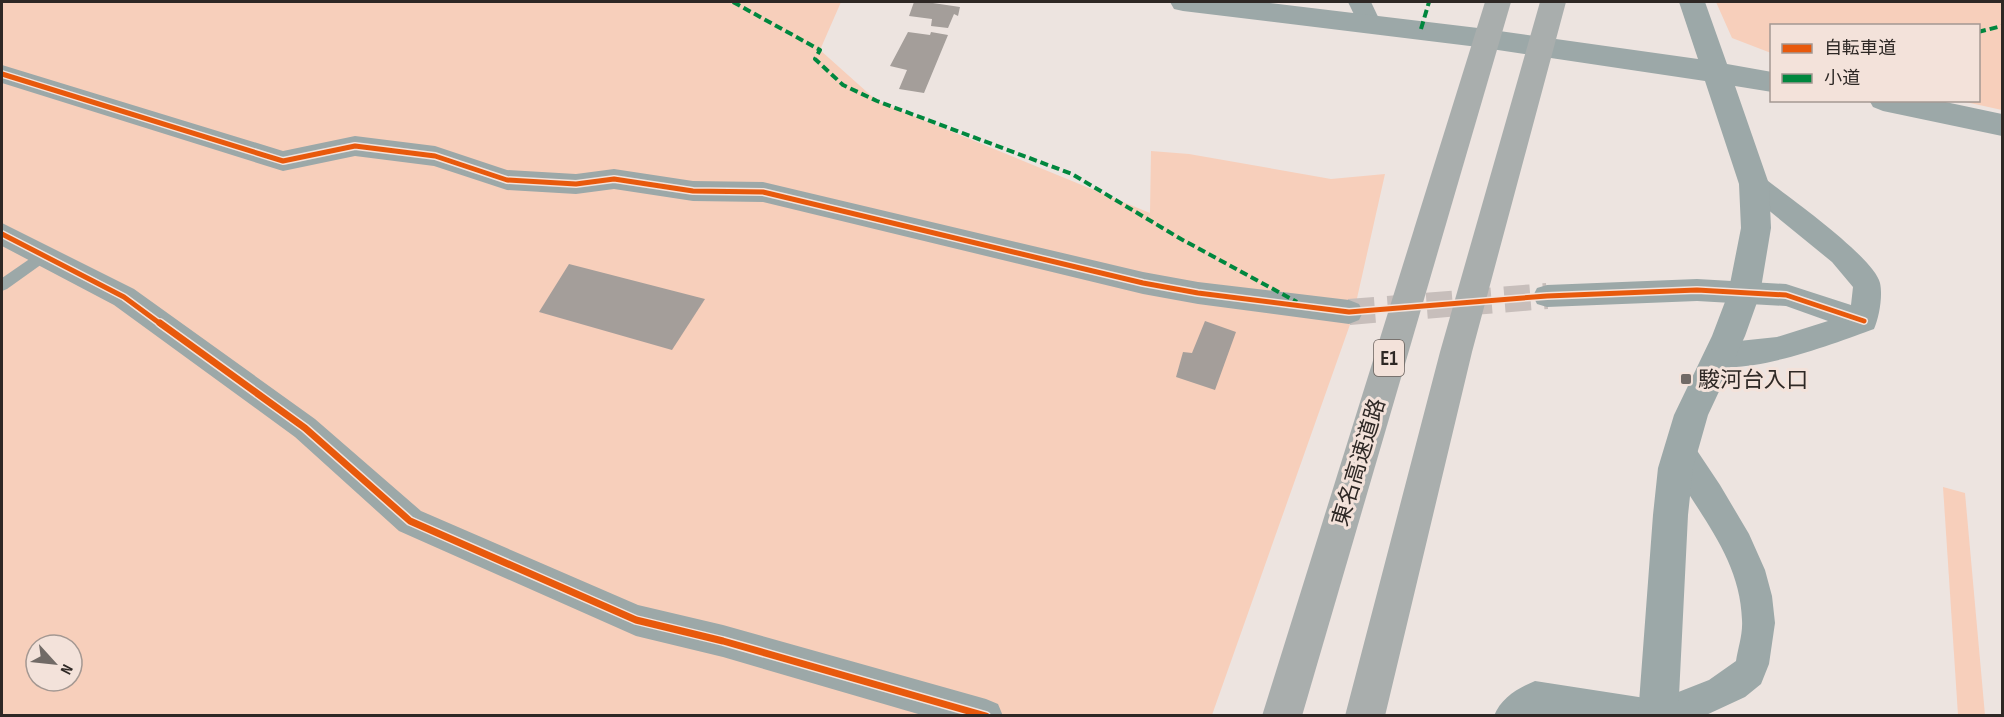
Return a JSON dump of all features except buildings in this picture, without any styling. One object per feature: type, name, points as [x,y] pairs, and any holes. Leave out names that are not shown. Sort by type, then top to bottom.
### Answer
[{"type":"highway","name":"東名高速道路","points":[[1282,716],[1498,2]]},
{"type":"highway","points":[[1365,716],[1456,352],[1553,2]]},
{"type":"street","points":[[1183,2],[1364,12],[1434,32],[1636,58],[1770,82]]},
{"type":"street","points":[[1658,716],[1668,579],[1670,500],[1679,450],[1701,390],[1720,355],[1737,314],[1749,273],[1756,197],[1718,72],[1692,2]]},
{"type":"street","points":[[2,74],[283,161],[355,146],[435,156],[507,180],[576,184],[614,179],[693,191],[763,192],[1143,283],[1198,293],[1349,312]]},
{"type":"street","points":[[1892,102],[2002,125]]},
{"type":"street","points":[[1756,197],[1842,254],[1867,284],[1864,321]]},
{"type":"street","points":[[2,234],[124,297],[305,428],[410,521],[636,620],[723,641],[986,716]]},
{"type":"street","points":[[1547,296],[1697,290],[1786,295],[1864,321]]},
{"type":"street","points":[[1720,355],[1777,349],[1864,321]]},
{"type":"street","points":[[1511,716],[1535,698],[1658,716],[1726,690],[1749,672],[1760,630],[1756,590],[1732,535],[1679,450]]},
{"type":"lane","points":[[2,285],[44,255]]},
{"type":"shaded area","points":[[2,2],[841,2],[820,50],[877,101],[1150,213],[1151,151],[1189,154],[1331,179],[1385,174],[1353,316],[1212,715],[2,715]]},
{"type":"shaded area","points":[[1716,2],[2002,2],[2002,110],[1966,102],[1980,102],[1980,24],[1770,24],[1770,53],[1732,38]]},
{"type":"shaded area","points":[[1943,487],[1965,493],[1985,715],[1958,715]]},
{"type":"tunnel","points":[[1349,312],[1547,296]]},
{"type":"marked path","points":[[733,2],[820,50],[815,59],[843,85],[877,101],[1072,174],[1181,239],[1297,302]]},
{"type":"marked path","points":[[1421,29],[1429,2]]},
{"type":"marked path","points":[[1980,32],[2002,26]]},
{"type":"cycle path","points":[[2,74],[283,161],[355,146],[435,156],[507,180],[576,184],[614,179],[693,191],[763,192],[1143,283],[1198,293],[1349,312],[1547,296],[1697,290],[1786,295],[1864,321]]},
{"type":"cycle path","points":[[2,234],[124,297],[305,428],[410,521],[636,620],[723,641],[986,716]]},
{"type":"place","name":"駿河台入口","points":[[1686,379]]}]
